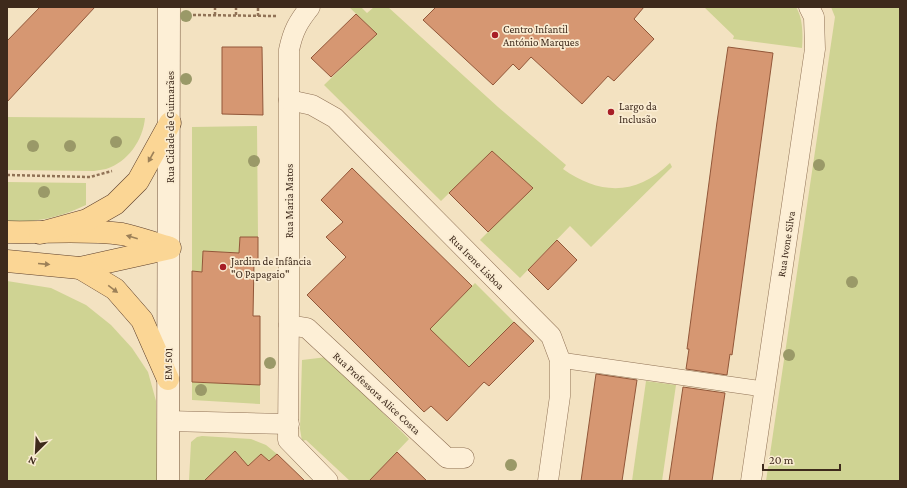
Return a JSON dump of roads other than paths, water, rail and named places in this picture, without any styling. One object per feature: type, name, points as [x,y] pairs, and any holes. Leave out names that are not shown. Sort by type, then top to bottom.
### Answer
[{"type":"main road","name":"Rua Cidade de Guimarães","points":[[169,7],[170,248]]},
{"type":"main road","points":[[40,233],[87,220],[115,204],[138,181],[170,123]]},
{"type":"main road","points":[[7,232],[40,233],[89,231],[123,235],[170,248]]},
{"type":"main road","points":[[7,261],[80,268],[170,248]]},
{"type":"main road","name":"EM 501","points":[[168,481],[170,248]]},
{"type":"main road","points":[[80,268],[115,289],[142,320],[168,379]]},
{"type":"street","name":"Rua Maria Matos","points":[[310,7],[298,23],[292,36],[289,50],[288,440],[328,481]]},
{"type":"street","name":"Rua Ivone Silva","points":[[750,481],[815,49],[814,17],[809,7]]},
{"type":"street","name":"Rua Irene Lisboa","points":[[289,100],[312,105],[335,118],[551,336],[560,360],[560,396],[548,481]]},
{"type":"street","name":"Rua Professora Alice Costa","points":[[289,325],[307,328],[447,458],[464,458]]},
{"type":"street","points":[[560,360],[764,389]]},
{"type":"street","points":[[168,421],[289,424]]},
{"type":"place","name":"Centro Infantil António Marques","points":[[495,35]]},
{"type":"place","name":"Largo da Inclusão","points":[[611,112]]},
{"type":"place","name":"Jardim de Infância \"O Papagaio\"","points":[[223,267]]}]
